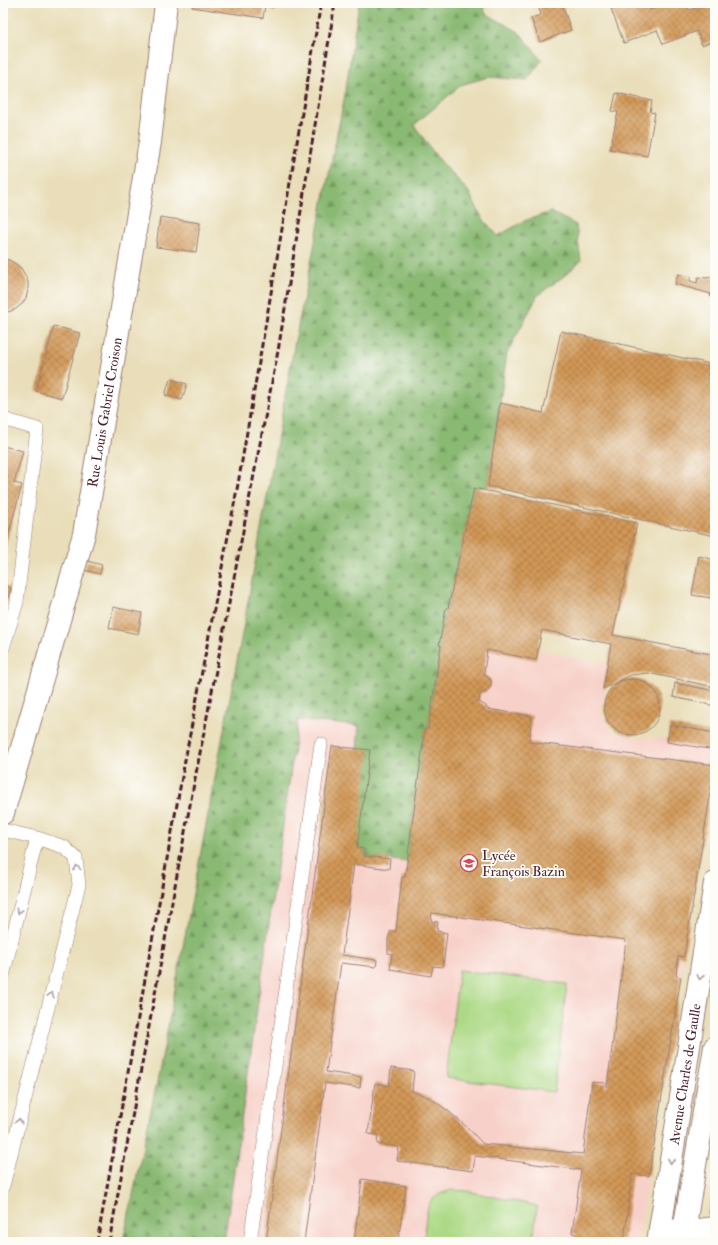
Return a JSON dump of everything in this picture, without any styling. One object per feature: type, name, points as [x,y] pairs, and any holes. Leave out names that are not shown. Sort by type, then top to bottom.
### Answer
[{"type":"street","name":"Rue Louis Gabriel Croison","points":[[3,813],[84,534],[150,142],[166,3]]},
{"type":"street","name":"Avenue Charles de Gaulle","points":[[659,1235],[715,883]]},
{"type":"street","name":"Avenue Charles de Gaulle","points":[[683,1237],[715,1047]]},
{"type":"street","points":[[659,1235],[683,1237],[715,1228]]},
{"type":"lane","points":[[3,419],[37,429],[17,602],[3,648]]},
{"type":"lane","points":[[250,1242],[321,744]]},
{"type":"lane","points":[[3,830],[37,838],[64,847],[76,858],[79,885],[3,1186]]},
{"type":"lane","points":[[3,976],[37,838]]},
{"type":"shaded area","name":"Lycée François Bazin","points":[[470,636],[610,665],[601,713],[612,731],[638,738],[668,738],[670,725],[715,733],[715,768],[638,1242],[159,1242],[275,690],[455,725]]},
{"type":"green space","points":[[359,3],[483,3],[485,13],[519,32],[542,60],[527,80],[488,77],[461,85],[414,125],[436,156],[468,191],[483,219],[498,236],[524,221],[551,212],[576,225],[581,261],[564,276],[538,295],[507,353],[488,486],[474,488],[448,608],[446,608],[439,645],[441,645],[428,729],[425,729],[407,862],[364,856],[364,849],[357,848],[357,749],[359,726],[298,720],[224,1242],[123,1242],[161,1063],[244,624],[295,341],[344,100]]},
{"type":"green space","points":[[459,970],[567,984],[554,1092],[446,1078]]},
{"type":"green space","points":[[451,1190],[467,1191],[537,1206],[533,1242],[424,1242],[426,1220],[431,1201],[435,1197]]},
{"type":"building","points":[[193,3],[273,3],[273,8],[265,6],[263,18],[192,7]]},
{"type":"building","points":[[537,3],[573,3],[563,7],[571,30],[540,42],[531,18],[541,15]]},
{"type":"building","points":[[627,3],[647,3],[650,10],[667,3],[687,3],[689,10],[709,3],[715,3],[715,40],[702,45],[697,31],[663,44],[657,30],[624,43],[611,9]]},
{"type":"building","points":[[616,93],[652,101],[650,112],[655,113],[647,156],[610,149],[618,112],[612,111]]},
{"type":"building","points":[[160,217],[200,223],[196,252],[156,247]]},
{"type":"building","points":[[3,259],[9,260],[21,268],[28,282],[28,290],[26,298],[22,304],[16,309],[3,313]]},
{"type":"building","points":[[678,274],[691,277],[690,281],[697,283],[698,277],[706,278],[715,276],[715,297],[710,296],[711,294],[675,284]]},
{"type":"building","points":[[54,326],[80,333],[62,398],[36,391]]},
{"type":"building","points":[[561,331],[715,365],[715,536],[488,486],[500,403],[543,413]]},
{"type":"building","points":[[170,379],[187,384],[182,400],[165,395]]},
{"type":"building","points":[[3,446],[23,451],[14,483],[22,485],[3,555]]},
{"type":"building","points":[[474,488],[637,523],[613,635],[715,655],[715,687],[648,673],[631,675],[603,689],[611,644],[542,630],[536,660],[487,650],[484,674],[491,680],[491,686],[487,691],[480,694],[479,702],[486,706],[487,709],[532,716],[529,742],[715,765],[684,957],[678,956],[676,976],[681,977],[649,1176],[632,1174],[624,1242],[575,1242],[576,1234],[572,1233],[581,1170],[475,1156],[473,1171],[397,1161],[399,1147],[377,1144],[378,1135],[368,1134],[375,1083],[389,1086],[391,1068],[414,1071],[412,1091],[430,1098],[447,1110],[467,1127],[483,1144],[583,1154],[592,1082],[605,1083],[605,1086],[607,1087],[626,940],[432,913],[431,921],[438,922],[437,931],[447,933],[443,967],[433,966],[431,976],[390,969],[392,954],[388,953],[388,939],[391,931],[396,931],[402,877],[405,877],[425,729],[428,729],[441,645],[439,645],[446,608],[448,608]]},
{"type":"building","points":[[699,556],[715,560],[715,608],[711,598],[692,595]]},
{"type":"building","points":[[87,561],[102,565],[100,574],[84,570]]},
{"type":"building","points":[[3,585],[11,588],[3,615]]},
{"type":"building","points":[[113,607],[142,613],[138,634],[109,628]]},
{"type":"building","points":[[626,679],[638,679],[648,683],[656,691],[660,701],[660,713],[656,723],[648,731],[638,735],[626,735],[616,731],[608,723],[604,713],[604,701],[608,691],[616,683]]},
{"type":"building","points":[[675,683],[715,691],[715,706],[673,697]]},
{"type":"building","points":[[670,725],[715,733],[715,750],[667,742]]},
{"type":"building","points":[[332,746],[370,750],[357,848],[364,849],[364,856],[390,859],[389,869],[354,864],[342,955],[377,960],[376,967],[341,963],[326,1072],[361,1077],[360,1088],[325,1083],[304,1242],[266,1242]]},
{"type":"building","points":[[362,1179],[406,1186],[398,1242],[354,1242]]},
{"type":"building","points":[[711,1199],[715,1199],[715,1213],[709,1214]]},
{"type":"railway","points":[[97,1242],[186,755],[238,484],[321,3]]},
{"type":"railway","points":[[109,1242],[192,794],[278,351],[335,3]]},
{"type":"place","name":"Lycée François Bazin","points":[[469,863]]}]
